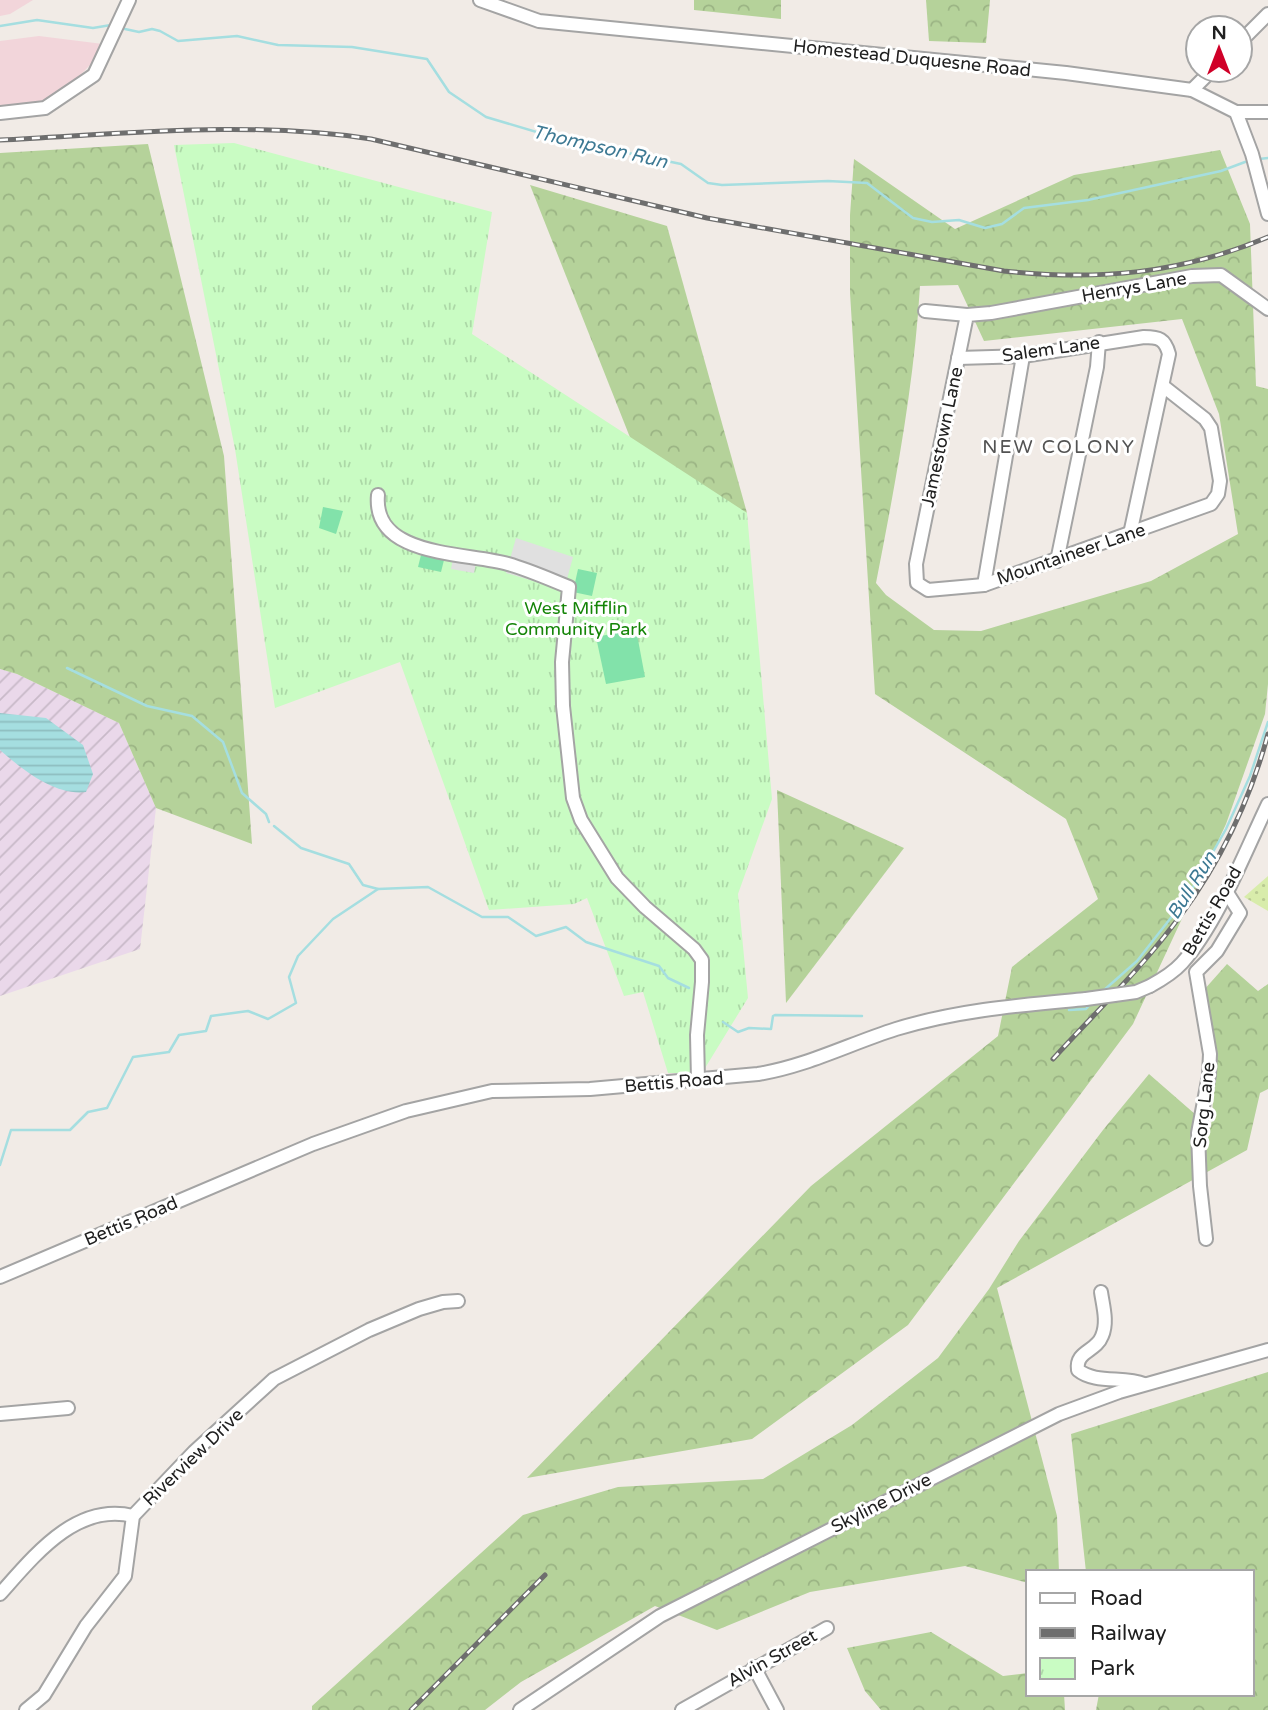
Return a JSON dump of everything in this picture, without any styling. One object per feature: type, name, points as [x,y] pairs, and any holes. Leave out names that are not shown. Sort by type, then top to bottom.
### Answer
[{"type":"street","points":[[0,113],[45,108],[94,75],[130,0]]},
{"type":"street","name":"Homestead Duquesne Road","points":[[480,0],[538,21],[1053,72],[1192,90],[1236,112]]},
{"type":"street","points":[[1254,28],[1268,14]]},
{"type":"street","points":[[1192,90],[1198,84]]},
{"type":"street","points":[[1268,112],[1236,112],[1252,154],[1268,210]]},
{"type":"street","name":"Henrys Lane","points":[[967,315],[991,313],[1192,276],[1221,275],[1268,309]]},
{"type":"street","points":[[925,311],[967,315]]},
{"type":"street","name":"Jamestown Lane","points":[[918,583],[916,564],[967,315]]},
{"type":"street","name":"Salem Lane","points":[[958,358],[1023,356],[1099,342],[1158,337],[1167,343],[1170,354],[1163,386]]},
{"type":"street","points":[[1057,561],[1097,367],[1099,342]]},
{"type":"street","points":[[984,584],[1023,356]]},
{"type":"street","points":[[1130,534],[1163,386]]},
{"type":"street","name":"Mountaineer Lane","points":[[918,583],[928,590],[984,584],[1057,561],[1212,504],[1218,494],[1220,481],[1211,428],[1205,419],[1163,386]]},
{"type":"street","points":[[378,495],[376,510],[387,528],[398,539],[413,545],[506,563],[569,587],[562,662],[563,706],[573,798],[581,820],[617,878],[645,907],[694,949],[702,960],[697,1035],[698,1080]]},
{"type":"street","name":"Bettis Road","points":[[0,1277],[313,1144],[406,1111],[492,1091],[590,1089],[784,1070],[896,1029],[972,1010],[1136,992],[1150,986],[1180,965],[1195,946],[1226,891],[1268,804]]},
{"type":"street","name":"Sorg Lane","points":[[1206,1239],[1198,1133],[1209,1075],[1210,1054],[1196,972],[1217,951],[1240,912],[1226,891]]},
{"type":"street","points":[[1101,1292],[1105,1322],[1103,1335],[1098,1344],[1080,1356],[1077,1362],[1078,1370],[1093,1377],[1133,1380],[1144,1385]]},
{"type":"street","name":"Riverview Drive","points":[[26,1710],[44,1695],[86,1626],[125,1576],[133,1516],[194,1452],[274,1379],[369,1330],[419,1309],[458,1301]]},
{"type":"street","name":"Skyline Drive","points":[[520,1710],[660,1616],[1059,1415],[1119,1391],[1268,1350]]},
{"type":"street","points":[[0,1414],[68,1408]]},
{"type":"street","points":[[0,1594],[42,1547],[85,1519],[118,1513],[133,1516]]},
{"type":"street","name":"Alvin Street","points":[[682,1710],[827,1628]]},
{"type":"street","points":[[754,1667],[777,1710]]},
{"type":"shaded area","points":[[0,0],[33,0],[10,14],[0,16]]},
{"type":"shaded area","points":[[39,36],[103,44],[90,65],[66,90],[33,105],[0,109],[0,41]]},
{"type":"shaded area","points":[[516,538],[573,557],[564,590],[506,573]]},
{"type":"shaded area","points":[[453,558],[476,563],[474,573],[451,569]]},
{"type":"shaded area","points":[[0,669],[17,674],[119,723],[156,808],[140,949],[0,996]]},
{"type":"green space","points":[[694,0],[781,0],[781,19],[694,10]]},
{"type":"green space","points":[[926,0],[990,0],[986,43],[929,41]]},
{"type":"green space","name":"West Mifflin Community Park","points":[[234,143],[492,212],[472,334],[747,513],[772,799],[738,894],[748,998],[702,1073],[668,1073],[643,992],[624,996],[587,898],[574,904],[489,910],[400,662],[275,708],[235,449],[174,145]]},
{"type":"green space","points":[[148,144],[224,456],[252,844],[156,808],[119,723],[17,674],[0,669],[0,153]]},
{"type":"green space","points":[[1220,150],[1250,224],[1256,386],[1268,389],[1268,684],[1265,714],[1226,824],[1133,1024],[908,1325],[752,1439],[527,1478],[811,1186],[998,1036],[1012,967],[1098,899],[1066,819],[875,694],[850,293],[850,215],[854,159],[955,229],[1074,175]],"holes":[[[958,285],[984,341],[1182,319],[1219,414],[1238,534],[1151,581],[981,631],[934,630],[886,595],[876,583],[908,399],[920,286]]]},
{"type":"green space","points":[[530,185],[667,226],[747,513],[692,491],[635,450]]},
{"type":"green space","points":[[323,507],[343,511],[336,534],[319,528]]},
{"type":"green space","points":[[421,555],[444,560],[441,572],[418,567]]},
{"type":"green space","points":[[578,569],[597,573],[592,596],[573,592]]},
{"type":"green space","points":[[636,629],[645,677],[606,684],[596,637]]},
{"type":"green space","points":[[777,790],[904,848],[786,1003]]},
{"type":"green space","points":[[1268,876],[1268,911],[1244,897]]},
{"type":"green space","points":[[1227,964],[1258,991],[1268,984],[1268,1089],[1260,1093],[1247,1150],[997,1288],[1057,1516],[1059,1570],[1026,1570],[1026,1582],[965,1566],[810,1592],[717,1630],[655,1606],[521,1682],[485,1710],[312,1710],[312,1706],[523,1515],[618,1487],[763,1479],[852,1425],[938,1358],[989,1289],[1019,1241],[1149,1074],[1211,1128],[1214,1087],[1203,991]]},
{"type":"green space","points":[[1268,1372],[1268,1710],[1096,1710],[1099,1696],[1254,1696],[1254,1570],[1086,1570],[1071,1434]]},
{"type":"green space","points":[[931,1632],[1003,1676],[1026,1673],[1026,1696],[1064,1696],[1065,1710],[881,1710],[865,1691],[847,1648]]},
{"type":"water","points":[[0,713],[46,718],[83,745],[93,774],[86,792],[51,786],[0,750]]},
{"type":"waterway","name":"Thompson Run","points":[[0,26],[37,20],[93,28],[111,25]]},
{"type":"waterway","name":"Thompson Run","points":[[125,29],[139,32],[152,29],[178,41],[237,36],[278,45],[352,47],[427,59],[449,92],[486,117],[560,139],[681,164],[708,183],[867,183],[913,218],[932,222],[959,220],[985,228],[1002,224],[1024,208],[1088,200],[1221,171],[1245,162]]},
{"type":"waterway","name":"Thompson Run","points":[[1259,159],[1268,158]]},
{"type":"waterway","points":[[67,668],[147,706],[192,716],[223,742],[242,793],[266,814],[269,822]]},
{"type":"waterway","name":"Bull Run","points":[[1103,991],[1137,961],[1188,896],[1226,829],[1250,776],[1268,722]]},
{"type":"waterway","points":[[274,826],[301,848],[349,864],[363,885],[378,889]]},
{"type":"waterway","name":"Bull Run","points":[[0,1165],[11,1130],[70,1130],[88,1112],[107,1108],[133,1057],[169,1052],[179,1035],[206,1031],[211,1016],[248,1011],[268,1019],[296,1003],[289,977],[298,956],[333,919],[378,889],[428,887],[482,917],[508,917],[536,936],[566,927],[586,942],[659,966],[668,978],[689,988]]},
{"type":"waterway","name":"Bull Run","points":[[1069,1010],[1086,1009],[1091,1003]]},
{"type":"waterway","name":"Bull Run","points":[[723,1022],[738,1032],[749,1028],[771,1029],[775,1015],[862,1016]]},
{"type":"railway","points":[[0,140],[232,129],[325,133],[371,139],[707,218],[1004,271],[1039,274],[1106,274],[1171,267],[1268,237]]},
{"type":"railway","points":[[1053,1059],[1151,953],[1198,891],[1239,815],[1268,734]]},
{"type":"railway","points":[[411,1710],[545,1575]]},
{"type":"district","name":"NEW COLONY","points":[[1059,446]]}]
